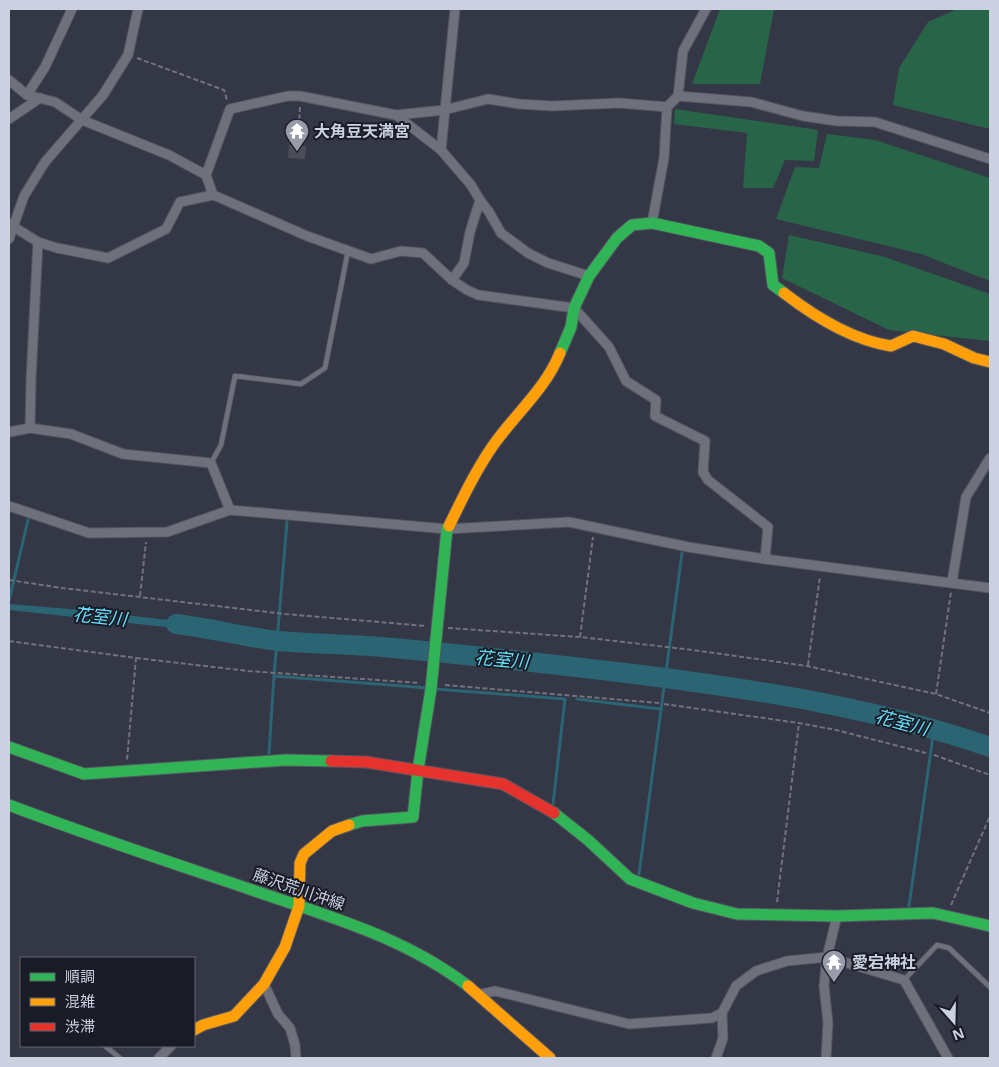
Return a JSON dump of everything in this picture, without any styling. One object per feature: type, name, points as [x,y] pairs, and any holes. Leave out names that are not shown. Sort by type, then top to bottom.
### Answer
[{"type":"street","points":[[27,95],[45,67],[72,9]]},
{"type":"street","points":[[9,239],[11,225],[24,196],[45,162],[103,95],[128,54],[138,9]]},
{"type":"street","points":[[441,150],[455,9]]},
{"type":"street","points":[[652,224],[664,158],[666,107],[678,96],[683,51],[706,9]]},
{"type":"street","points":[[9,80],[27,95],[55,102],[82,120],[169,155],[206,175]]},
{"type":"street","points":[[213,195],[206,175],[230,109],[288,96],[300,96],[396,115],[444,110],[488,99],[519,104],[552,106],[619,102],[666,107]]},
{"type":"street","points":[[678,96],[751,102],[803,116],[837,121],[875,122],[990,159]]},
{"type":"street","points":[[9,118],[40,98]]},
{"type":"street","points":[[396,115],[441,150],[471,185],[501,233],[528,253],[548,263],[589,276]]},
{"type":"street","points":[[11,225],[38,242],[57,248],[108,258],[166,229],[180,202],[213,195],[348,251],[371,258],[401,251],[423,253],[452,280],[478,295],[574,308],[609,347],[626,381],[656,400],[655,416],[705,441],[703,472],[708,480],[768,527],[765,559]]},
{"type":"street","points":[[452,280],[464,263],[470,232],[480,200]]},
{"type":"street","points":[[195,1029],[203,1025],[234,1016],[264,984],[285,947],[299,906],[300,864],[304,854],[332,831],[362,821],[412,817],[430,689],[447,529],[467,489],[492,447],[528,404],[555,365],[571,327],[574,308],[589,276],[617,238],[632,225],[652,224],[759,246],[769,253],[773,285],[810,313],[850,334],[891,346],[913,336],[944,344],[974,358],[990,362]]},
{"type":"street","points":[[30,428],[38,242]]},
{"type":"street","points":[[9,432],[30,428],[71,434],[122,454],[211,463],[230,510]]},
{"type":"street","points":[[952,582],[966,497],[990,458]]},
{"type":"street","points":[[9,506],[88,533],[167,532],[230,510],[447,529],[569,522],[688,547],[765,559],[990,588]]},
{"type":"street","points":[[9,747],[84,774],[286,760],[366,762],[503,784],[555,813],[588,840],[630,879],[693,903],[737,914],[837,916],[933,913],[990,926]]},
{"type":"street","name":"藤沢荒川沖線","points":[[9,805],[75,830],[374,932],[398,943],[447,971],[478,995],[550,1058]]},
{"type":"street","points":[[826,1058],[828,1023],[824,986],[827,957],[837,916]]},
{"type":"street","points":[[716,1058],[723,1038],[722,1013],[736,986],[756,970],[787,962],[827,957],[904,980],[948,1058]]},
{"type":"street","points":[[264,984],[278,1014],[290,1028],[295,1045],[296,1058]]},
{"type":"street","points":[[478,995],[495,991],[629,1024],[712,1018],[722,1013]]},
{"type":"street","points":[[159,1058],[170,1047]]},
{"type":"lane","points":[[211,463],[221,445],[235,376],[302,384],[325,368],[348,251]]},
{"type":"lane","points":[[904,980],[937,945],[949,948],[990,987]]},
{"type":"lane","points":[[106,1047],[120,1058]]},
{"type":"path","points":[[128,54],[224,90],[230,109]]},
{"type":"path","points":[[298,142],[300,96]]},
{"type":"path","points":[[580,638],[594,527]]},
{"type":"path","points":[[140,597],[147,532]]},
{"type":"path","points":[[807,666],[822,566]]},
{"type":"path","points":[[9,580],[284,614],[580,638],[674,648],[807,666],[936,694],[990,713]]},
{"type":"path","points":[[936,694],[952,582]]},
{"type":"path","points":[[9,641],[258,672],[423,683],[430,689],[443,685],[659,703]]},
{"type":"path","points":[[126,772],[136,658]]},
{"type":"path","points":[[664,704],[800,723],[836,730],[926,753]]},
{"type":"path","points":[[775,914],[800,723]]},
{"type":"path","points":[[934,755],[990,774]]},
{"type":"path","points":[[946,915],[990,816]]},
{"type":"green space","points":[[720,9],[774,9],[760,84],[692,84]]},
{"type":"green space","points":[[957,9],[990,9],[990,129],[893,105],[899,68],[928,22]]},
{"type":"green space","points":[[675,109],[818,130],[814,161],[785,160],[773,188],[743,188],[747,133],[674,124]]},
{"type":"green space","points":[[827,134],[875,140],[990,178],[990,281],[921,254],[776,219],[795,167],[819,168]]},
{"type":"green space","points":[[789,235],[885,257],[990,294],[990,341],[889,330],[782,278]]},
{"type":"water","points":[[9,604],[82,610],[203,624],[202,631],[9,610]]},
{"type":"building","name":"大角豆天満宮","points":[[289,145],[306,146],[305,159],[288,158]]},
{"type":"waterway","points":[[9,601],[28,520]]},
{"type":"waterway","points":[[287,522],[274,676],[428,688]]},
{"type":"waterway","points":[[639,874],[682,553]]},
{"type":"waterway","name":"花室川","points":[[176,624],[278,641],[382,647],[482,657],[736,688],[864,712],[907,722],[990,747]]},
{"type":"waterway","points":[[269,753],[274,676]]},
{"type":"waterway","points":[[435,689],[565,699],[553,804]]},
{"type":"waterway","points":[[577,699],[661,709]]},
{"type":"waterway","points":[[909,906],[934,729]]},
{"type":"traffic: fast","points":[[560,353],[571,327],[574,308],[589,276],[617,238],[632,225],[652,223],[759,246],[769,253],[773,285],[784,293]]},
{"type":"traffic: fast","points":[[349,825],[362,821],[413,817],[418,770],[431,689],[447,529],[449,526]]},
{"type":"traffic: fast","points":[[9,747],[84,774],[286,760],[331,761]]},
{"type":"traffic: fast","points":[[9,805],[366,930],[418,954],[468,986]]},
{"type":"traffic: fast","points":[[554,813],[588,840],[630,879],[693,903],[737,914],[837,916],[933,913],[990,926]]},
{"type":"traffic: slow","points":[[784,293],[821,319],[862,339],[891,346],[913,336],[944,344],[974,358],[990,362]]},
{"type":"traffic: slow","points":[[449,526],[486,456],[538,391],[560,353]]},
{"type":"traffic: slow","points":[[195,1029],[203,1025],[234,1016],[264,984],[285,947],[299,906],[300,863],[304,854],[332,831],[349,825]]},
{"type":"traffic: slow","points":[[468,986],[550,1058]]},
{"type":"traffic: jam","points":[[331,761],[366,762],[503,784],[554,813]]},
{"type":"place","name":"大角豆天満宮","points":[[297,152]]},
{"type":"place","name":"愛宕神社","points":[[834,983]]}]
